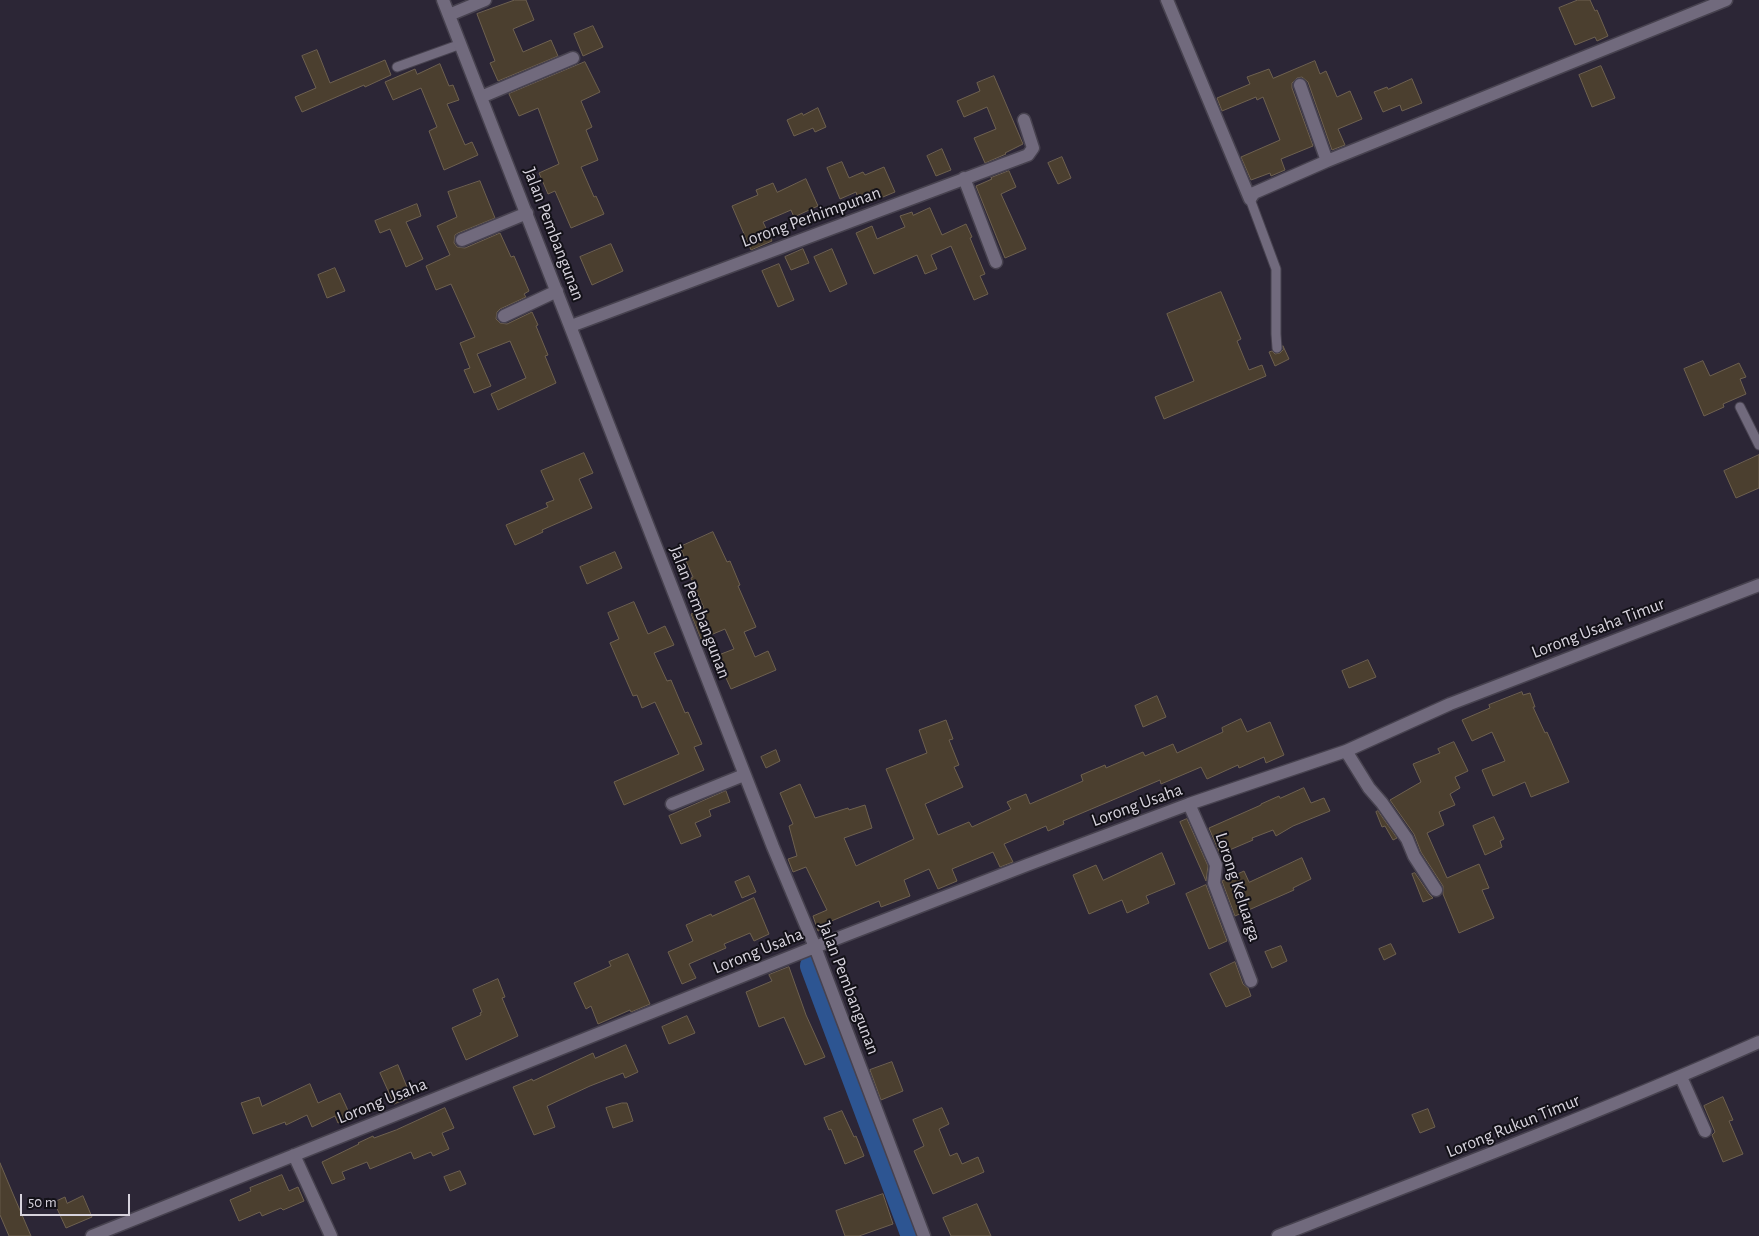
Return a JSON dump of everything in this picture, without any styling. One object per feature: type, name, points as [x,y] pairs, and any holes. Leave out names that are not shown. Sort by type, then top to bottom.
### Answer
[{"type":"street","name":"Jalan Pembangunan","points":[[443,0],[744,775],[815,947],[924,1236]]},
{"type":"street","points":[[449,15],[485,0]]},
{"type":"street","points":[[1166,0],[1250,199]]},
{"type":"street","points":[[1250,199],[1254,193],[1327,162],[1726,0]]},
{"type":"street","points":[[482,97],[574,58]]},
{"type":"street","points":[[1300,85],[1327,162]]},
{"type":"street","name":"Lorong Perhimpunan","points":[[571,326],[1031,152],[1033,148],[1024,120]]},
{"type":"street","points":[[964,178],[996,262]]},
{"type":"street","points":[[462,240],[527,213]]},
{"type":"street","points":[[504,316],[557,291]]},
{"type":"street","name":"Lorong Usaha Timur","points":[[1446,706],[1759,585]]},
{"type":"street","name":"Lorong Usaha","points":[[92,1236],[815,947],[1022,866],[1189,804],[1346,750],[1446,706]]},
{"type":"street","points":[[1346,750],[1369,788],[1382,803],[1406,839],[1414,856],[1436,890]]},
{"type":"street","points":[[672,804],[744,775]]},
{"type":"street","name":"Lorong Keluarga","points":[[1189,804],[1216,865],[1214,883],[1251,981]]},
{"type":"street","name":"Lorong Rukun Timur","points":[[1278,1236],[1494,1153],[1759,1042]]},
{"type":"street","points":[[1681,1076],[1705,1131]]},
{"type":"street","points":[[294,1155],[331,1236]]},
{"type":"lane","points":[[397,67],[461,44]]},
{"type":"lane","points":[[1250,199],[1276,270],[1277,348]]},
{"type":"lane","points":[[1740,407],[1759,445]]},
{"type":"building","points":[[515,0],[526,0],[534,20],[513,29],[523,52],[551,40],[558,56],[498,81],[490,63],[495,61],[477,14]]},
{"type":"building","points":[[1578,0],[1590,0],[1595,11],[1597,10],[1608,36],[1597,41],[1595,37],[1575,45],[1559,8]]},
{"type":"building","points":[[593,26],[603,47],[583,56],[574,34]]},
{"type":"building","points":[[317,50],[330,83],[385,60],[391,75],[302,112],[295,97],[316,88],[302,56]]},
{"type":"building","points":[[1315,61],[1320,74],[1326,71],[1337,97],[1350,91],[1362,119],[1338,129],[1345,145],[1332,150],[1308,82],[1302,77],[1297,78],[1292,83],[1292,88],[1313,146],[1281,159],[1285,170],[1271,176],[1270,173],[1251,180],[1241,157],[1280,140],[1263,97],[1257,100],[1256,97],[1222,111],[1217,98],[1250,84],[1247,77],[1269,69],[1273,78]]},
{"type":"building","points":[[585,62],[600,92],[581,101],[592,127],[586,130],[598,160],[581,167],[594,197],[596,196],[604,214],[571,228],[555,191],[548,194],[539,173],[559,164],[538,108],[519,116],[509,94]]},
{"type":"building","points":[[440,64],[449,86],[453,85],[459,100],[447,104],[465,145],[472,142],[478,155],[444,170],[429,131],[437,127],[421,88],[393,100],[385,82],[415,69],[417,74]]},
{"type":"building","points":[[1601,66],[1615,98],[1592,107],[1579,75]]},
{"type":"building","points":[[994,76],[1023,144],[985,163],[974,138],[996,129],[987,107],[964,117],[957,101],[980,91],[977,83]]},
{"type":"building","points":[[1412,79],[1422,103],[1402,111],[1400,105],[1383,112],[1374,92],[1387,87],[1388,89]]},
{"type":"building","points":[[818,108],[826,127],[815,132],[813,128],[794,136],[787,120]]},
{"type":"building","points":[[942,149],[951,170],[936,176],[927,156]]},
{"type":"building","points":[[1062,157],[1071,178],[1058,184],[1048,163]]},
{"type":"building","points":[[842,162],[849,178],[863,172],[865,175],[884,167],[895,192],[878,199],[875,191],[858,198],[856,192],[840,199],[827,168]]},
{"type":"building","points":[[1009,171],[1016,187],[1001,194],[1026,249],[1005,258],[976,186]]},
{"type":"building","points":[[806,179],[818,206],[794,217],[791,210],[763,222],[772,241],[751,250],[732,206],[758,195],[756,190],[773,183],[777,192]]},
{"type":"building","points":[[480,181],[495,218],[458,233],[455,235],[454,243],[457,247],[465,248],[500,233],[511,257],[514,256],[529,291],[524,294],[526,297],[500,309],[497,312],[496,319],[500,323],[507,324],[532,312],[548,355],[545,356],[556,383],[498,410],[491,394],[526,378],[510,341],[477,354],[491,386],[474,393],[464,370],[470,368],[460,343],[475,337],[451,284],[436,290],[426,266],[450,255],[437,226],[457,217],[448,192]]},
{"type":"building","points":[[417,204],[421,216],[406,222],[423,259],[406,267],[390,229],[380,233],[375,221]]},
{"type":"building","points":[[930,208],[942,235],[966,224],[985,274],[980,276],[988,294],[974,300],[951,246],[931,255],[937,269],[925,274],[917,255],[874,274],[856,233],[872,226],[877,239],[905,227],[900,216],[912,212],[913,215]]},
{"type":"building","points":[[611,244],[623,271],[592,285],[580,257]]},
{"type":"building","points":[[803,249],[809,263],[791,270],[785,257]]},
{"type":"building","points":[[832,249],[847,284],[830,292],[814,257]]},
{"type":"building","points":[[779,264],[794,300],[778,307],[762,271]]},
{"type":"building","points":[[335,268],[345,291],[327,298],[318,275]]},
{"type":"building","points":[[1221,292],[1241,339],[1237,341],[1249,370],[1262,365],[1266,376],[1164,419],[1155,397],[1194,381],[1167,314]]},
{"type":"building","points":[[1283,346],[1289,359],[1275,366],[1269,352],[1280,353],[1283,350]]},
{"type":"building","points":[[1703,361],[1710,376],[1739,363],[1746,377],[1740,379],[1746,394],[1723,404],[1724,407],[1704,416],[1684,369]]},
{"type":"building","points":[[584,453],[593,473],[579,479],[592,508],[542,530],[543,532],[515,545],[506,525],[548,507],[546,503],[554,500],[541,471]]},
{"type":"building","points":[[1759,455],[1759,488],[1736,498],[1724,471]]},
{"type":"building","points":[[713,532],[727,562],[730,561],[740,585],[738,586],[756,627],[744,632],[755,657],[768,651],[776,670],[731,689],[716,656],[734,649],[725,629],[701,639],[691,614],[704,608],[680,547]]},
{"type":"building","points":[[615,552],[622,568],[587,584],[580,567]]},
{"type":"building","points":[[634,602],[648,634],[665,626],[674,645],[654,653],[667,681],[671,680],[685,713],[688,712],[702,744],[694,747],[704,770],[624,805],[614,782],[679,754],[655,702],[642,708],[637,695],[633,696],[610,643],[619,639],[608,613]]},
{"type":"building","points":[[1368,660],[1376,677],[1349,688],[1342,671]]},
{"type":"building","points":[[1522,692],[1523,695],[1530,693],[1535,707],[1533,707],[1545,733],[1547,732],[1569,782],[1531,797],[1525,782],[1493,796],[1482,770],[1505,761],[1492,732],[1472,741],[1462,720],[1490,708],[1489,705]]},
{"type":"building","points":[[1157,696],[1166,717],[1143,727],[1135,706]]},
{"type":"building","points":[[1241,719],[1247,732],[1270,722],[1284,755],[1266,763],[1264,757],[1239,768],[1238,765],[1207,779],[1201,767],[1161,784],[1160,780],[1063,821],[1064,824],[1048,831],[1046,826],[1004,844],[1013,862],[1000,867],[993,852],[952,869],[957,881],[938,889],[929,869],[904,880],[910,896],[881,907],[879,901],[829,922],[831,926],[818,931],[813,916],[827,910],[806,867],[793,872],[788,859],[797,856],[789,826],[793,824],[780,793],[800,784],[815,818],[865,805],[872,828],[844,838],[856,866],[914,839],[886,769],[927,753],[919,730],[946,720],[953,739],[949,740],[959,765],[954,767],[963,787],[925,804],[938,835],[969,822],[972,827],[1011,809],[1007,802],[1026,794],[1030,804],[1083,781],[1081,775],[1105,765],[1106,768],[1143,752],[1145,756],[1173,744],[1177,753],[1223,732],[1222,728]]},
{"type":"building","points":[[1454,742],[1468,771],[1455,777],[1460,788],[1450,794],[1455,805],[1439,812],[1444,825],[1427,833],[1447,878],[1479,864],[1489,888],[1482,890],[1494,918],[1459,933],[1443,894],[1443,886],[1421,852],[1414,834],[1390,800],[1421,782],[1413,764],[1440,753],[1438,749]]},
{"type":"building","points":[[776,750],[780,761],[766,768],[761,757]]},
{"type":"building","points":[[1304,788],[1311,803],[1324,798],[1330,811],[1293,826],[1276,836],[1273,830],[1220,854],[1209,828],[1279,796],[1280,798]]},
{"type":"building","points":[[726,791],[730,802],[709,810],[711,816],[695,823],[701,836],[681,844],[669,816]]},
{"type":"building","points":[[1378,811],[1397,838],[1393,840],[1385,826],[1382,827],[1376,812]]},
{"type":"building","points":[[1494,817],[1504,839],[1500,841],[1502,847],[1485,855],[1473,826]]},
{"type":"building","points":[[1187,819],[1208,866],[1206,881],[1180,822]]},
{"type":"building","points":[[1162,853],[1175,884],[1146,896],[1149,903],[1127,913],[1122,900],[1089,914],[1073,875],[1096,865],[1103,880]]},
{"type":"building","points":[[1302,858],[1311,879],[1293,888],[1294,890],[1235,916],[1222,881],[1244,871],[1249,882]]},
{"type":"building","points":[[1415,873],[1433,898],[1423,902],[1412,874]]},
{"type":"building","points":[[749,876],[756,892],[742,898],[735,882]]},
{"type":"building","points":[[1206,885],[1227,941],[1209,949],[1186,894]]},
{"type":"building","points":[[754,898],[769,934],[754,941],[750,933],[724,944],[726,948],[689,964],[696,978],[682,984],[668,952],[693,941],[686,925]]},
{"type":"building","points":[[1391,944],[1396,954],[1384,960],[1379,949]]},
{"type":"building","points":[[1281,946],[1287,961],[1272,968],[1265,952]]},
{"type":"building","points":[[628,954],[650,1004],[631,1012],[630,1010],[598,1024],[591,1006],[586,1009],[574,983],[611,966],[609,962]]},
{"type":"building","points":[[1235,962],[1243,984],[1248,988],[1251,996],[1226,1007],[1210,974]]},
{"type":"building","points":[[789,967],[806,1015],[825,1057],[805,1065],[784,1017],[759,1027],[746,992],[772,981],[769,975]]},
{"type":"building","points":[[498,979],[505,997],[502,998],[518,1036],[466,1060],[452,1028],[481,1015],[480,1013],[482,1012],[473,990]]},
{"type":"building","points":[[687,1016],[695,1033],[669,1044],[662,1027]]},
{"type":"building","points":[[626,1045],[638,1072],[625,1078],[623,1073],[547,1106],[555,1127],[534,1135],[513,1087],[532,1079],[533,1081],[593,1053],[595,1058]]},
{"type":"building","points":[[892,1062],[903,1091],[881,1100],[870,1070]]},
{"type":"building","points":[[398,1065],[411,1097],[394,1104],[380,1073]]},
{"type":"building","points":[[310,1084],[318,1103],[340,1093],[351,1117],[338,1123],[335,1116],[312,1127],[307,1115],[286,1125],[285,1122],[253,1134],[241,1103],[259,1097],[262,1106]]},
{"type":"building","points":[[1723,1097],[1733,1120],[1729,1121],[1743,1154],[1723,1162],[1712,1135],[1715,1132],[1704,1106]]},
{"type":"building","points":[[627,1103],[633,1121],[613,1128],[606,1108]]},
{"type":"building","points":[[445,1108],[454,1128],[442,1133],[449,1149],[433,1156],[431,1152],[414,1159],[411,1152],[370,1169],[367,1162],[342,1172],[345,1179],[332,1184],[322,1162],[373,1136],[374,1138],[396,1130]]},
{"type":"building","points":[[942,1108],[949,1124],[939,1129],[950,1156],[957,1153],[962,1164],[978,1157],[984,1172],[933,1194],[914,1151],[924,1146],[913,1120]]},
{"type":"building","points":[[1428,1109],[1435,1127],[1420,1133],[1412,1115]]},
{"type":"building","points":[[842,1111],[854,1137],[856,1136],[864,1156],[845,1164],[831,1129],[829,1130],[824,1118]]},
{"type":"building","points":[[0,1163],[31,1236],[9,1236],[0,1215]]},
{"type":"building","points":[[460,1171],[466,1184],[450,1191],[444,1177]]},
{"type":"building","points":[[282,1175],[289,1191],[298,1187],[304,1201],[262,1216],[260,1212],[239,1221],[230,1200],[251,1191],[250,1188]]},
{"type":"building","points":[[883,1194],[893,1224],[859,1236],[845,1236],[836,1211]]},
{"type":"building","points":[[83,1196],[92,1217],[66,1228],[54,1202],[65,1197],[67,1203]]},
{"type":"building","points":[[977,1204],[991,1236],[951,1236],[943,1218]]},
{"type":"waterway","points":[[813,966],[914,1236]]}]
